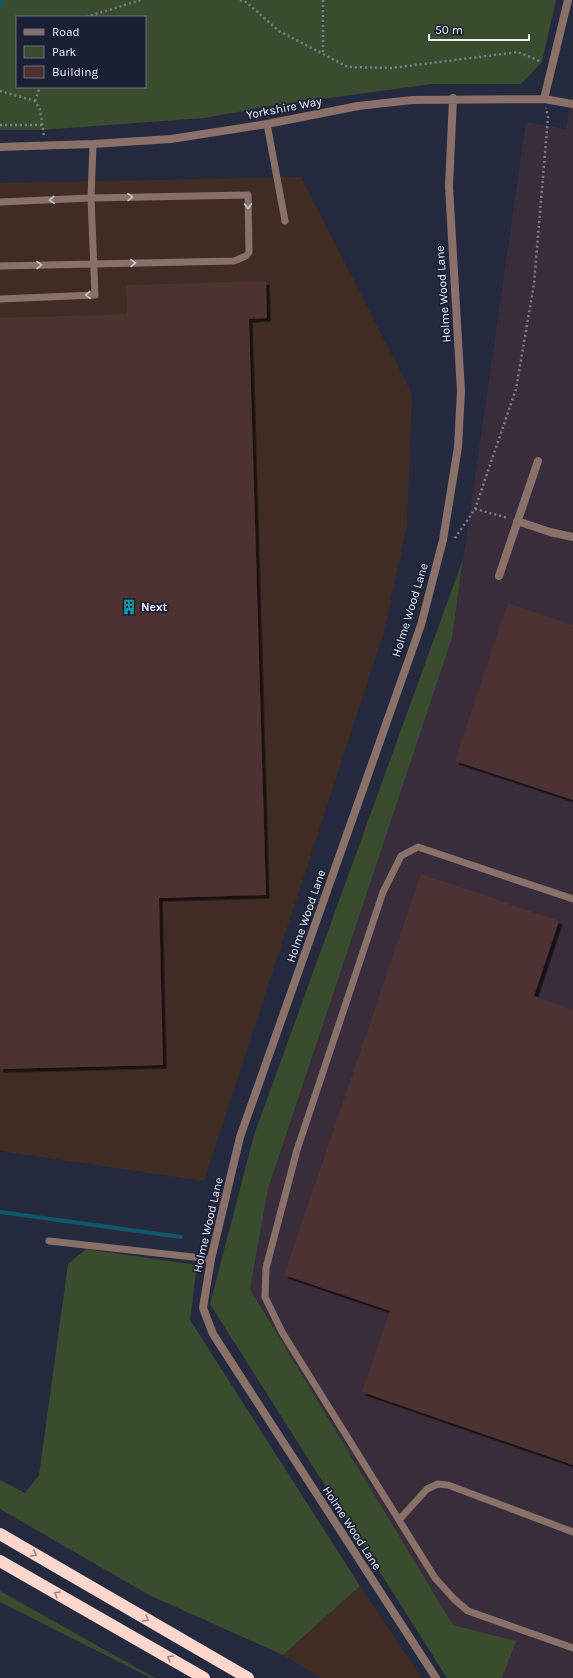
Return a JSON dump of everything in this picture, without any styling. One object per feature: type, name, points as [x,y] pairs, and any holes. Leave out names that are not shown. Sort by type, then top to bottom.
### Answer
[{"type":"highway","points":[[0,1534],[248,1678]]},
{"type":"highway","points":[[0,1561],[204,1678]]},
{"type":"street","points":[[544,99],[568,0]]},
{"type":"street","name":"Yorkshire Way","points":[[0,148],[171,139],[267,124],[358,106],[412,100],[454,98],[544,99],[573,104]]},
{"type":"street","name":"Holme Wood Lane","points":[[436,1678],[213,1334],[203,1308],[211,1259],[240,1137],[421,625],[443,540],[458,447],[461,392],[449,187],[454,98]]},
{"type":"street","points":[[499,576],[538,461]]},
{"type":"street","points":[[517,521],[550,532],[573,537]]},
{"type":"lane","points":[[267,124],[285,221]]},
{"type":"lane","points":[[0,299],[95,295],[91,198],[93,144]]},
{"type":"lane","points":[[0,202],[248,194],[249,226],[249,252],[246,256],[234,261],[0,266]]},
{"type":"lane","points":[[573,899],[418,847],[401,856],[384,892],[297,1150],[266,1268],[265,1298],[282,1332],[435,1578],[454,1599],[468,1611],[573,1648]]},
{"type":"lane","points":[[49,1241],[211,1259]]},
{"type":"lane","points":[[399,1520],[427,1489],[438,1484],[448,1485],[573,1532]]},
{"type":"path","points":[[89,16],[141,0]]},
{"type":"path","points":[[240,0],[248,1],[279,31],[348,67],[391,68],[518,52],[552,66]]},
{"type":"path","points":[[323,0],[324,55]]},
{"type":"path","points":[[40,88],[35,101],[43,124],[45,146]]},
{"type":"path","points":[[0,91],[35,101]]},
{"type":"path","points":[[443,540],[454,539],[475,509],[516,389],[534,284],[548,117],[544,99]]},
{"type":"path","points":[[0,125],[43,124]]},
{"type":"path","points":[[475,509],[517,521]]},
{"type":"shaded area","points":[[573,90],[573,1678],[502,1678],[515,1641],[453,1625],[250,1289],[268,1189],[452,638],[526,122],[566,129]]},
{"type":"shaded area","points":[[301,177],[412,394],[407,525],[384,632],[204,1181],[0,1151],[0,183]]},
{"type":"shaded area","points":[[360,1586],[422,1678],[321,1678],[283,1655]]},
{"type":"green space","points":[[0,0],[556,0],[542,62],[521,84],[431,84],[271,106],[204,118],[41,130],[0,130]]},
{"type":"green space","points":[[463,559],[452,638],[268,1189],[250,1289],[453,1625],[516,1641],[502,1678],[447,1678],[210,1304],[254,1135]]},
{"type":"green space","points":[[86,1249],[197,1265],[190,1320],[360,1586],[283,1655],[149,1595],[0,1509],[0,1480],[25,1493],[39,1475],[68,1264]]},
{"type":"green space","points":[[0,1591],[155,1678],[151,1678],[0,1602]]},
{"type":"building","name":"Next","points":[[266,281],[267,318],[249,319],[266,895],[159,898],[163,1065],[0,1069],[0,318],[127,314],[126,285]]},
{"type":"building","points":[[508,603],[573,625],[573,800],[455,761]]},
{"type":"building","points":[[421,874],[559,921],[534,996],[573,1010],[573,1465],[362,1392],[390,1311],[284,1275]]},
{"type":"waterway","points":[[0,5],[3,0]]},
{"type":"waterway","points":[[0,1212],[181,1237]]},
{"type":"place","name":"Next","points":[[129,607]]}]
